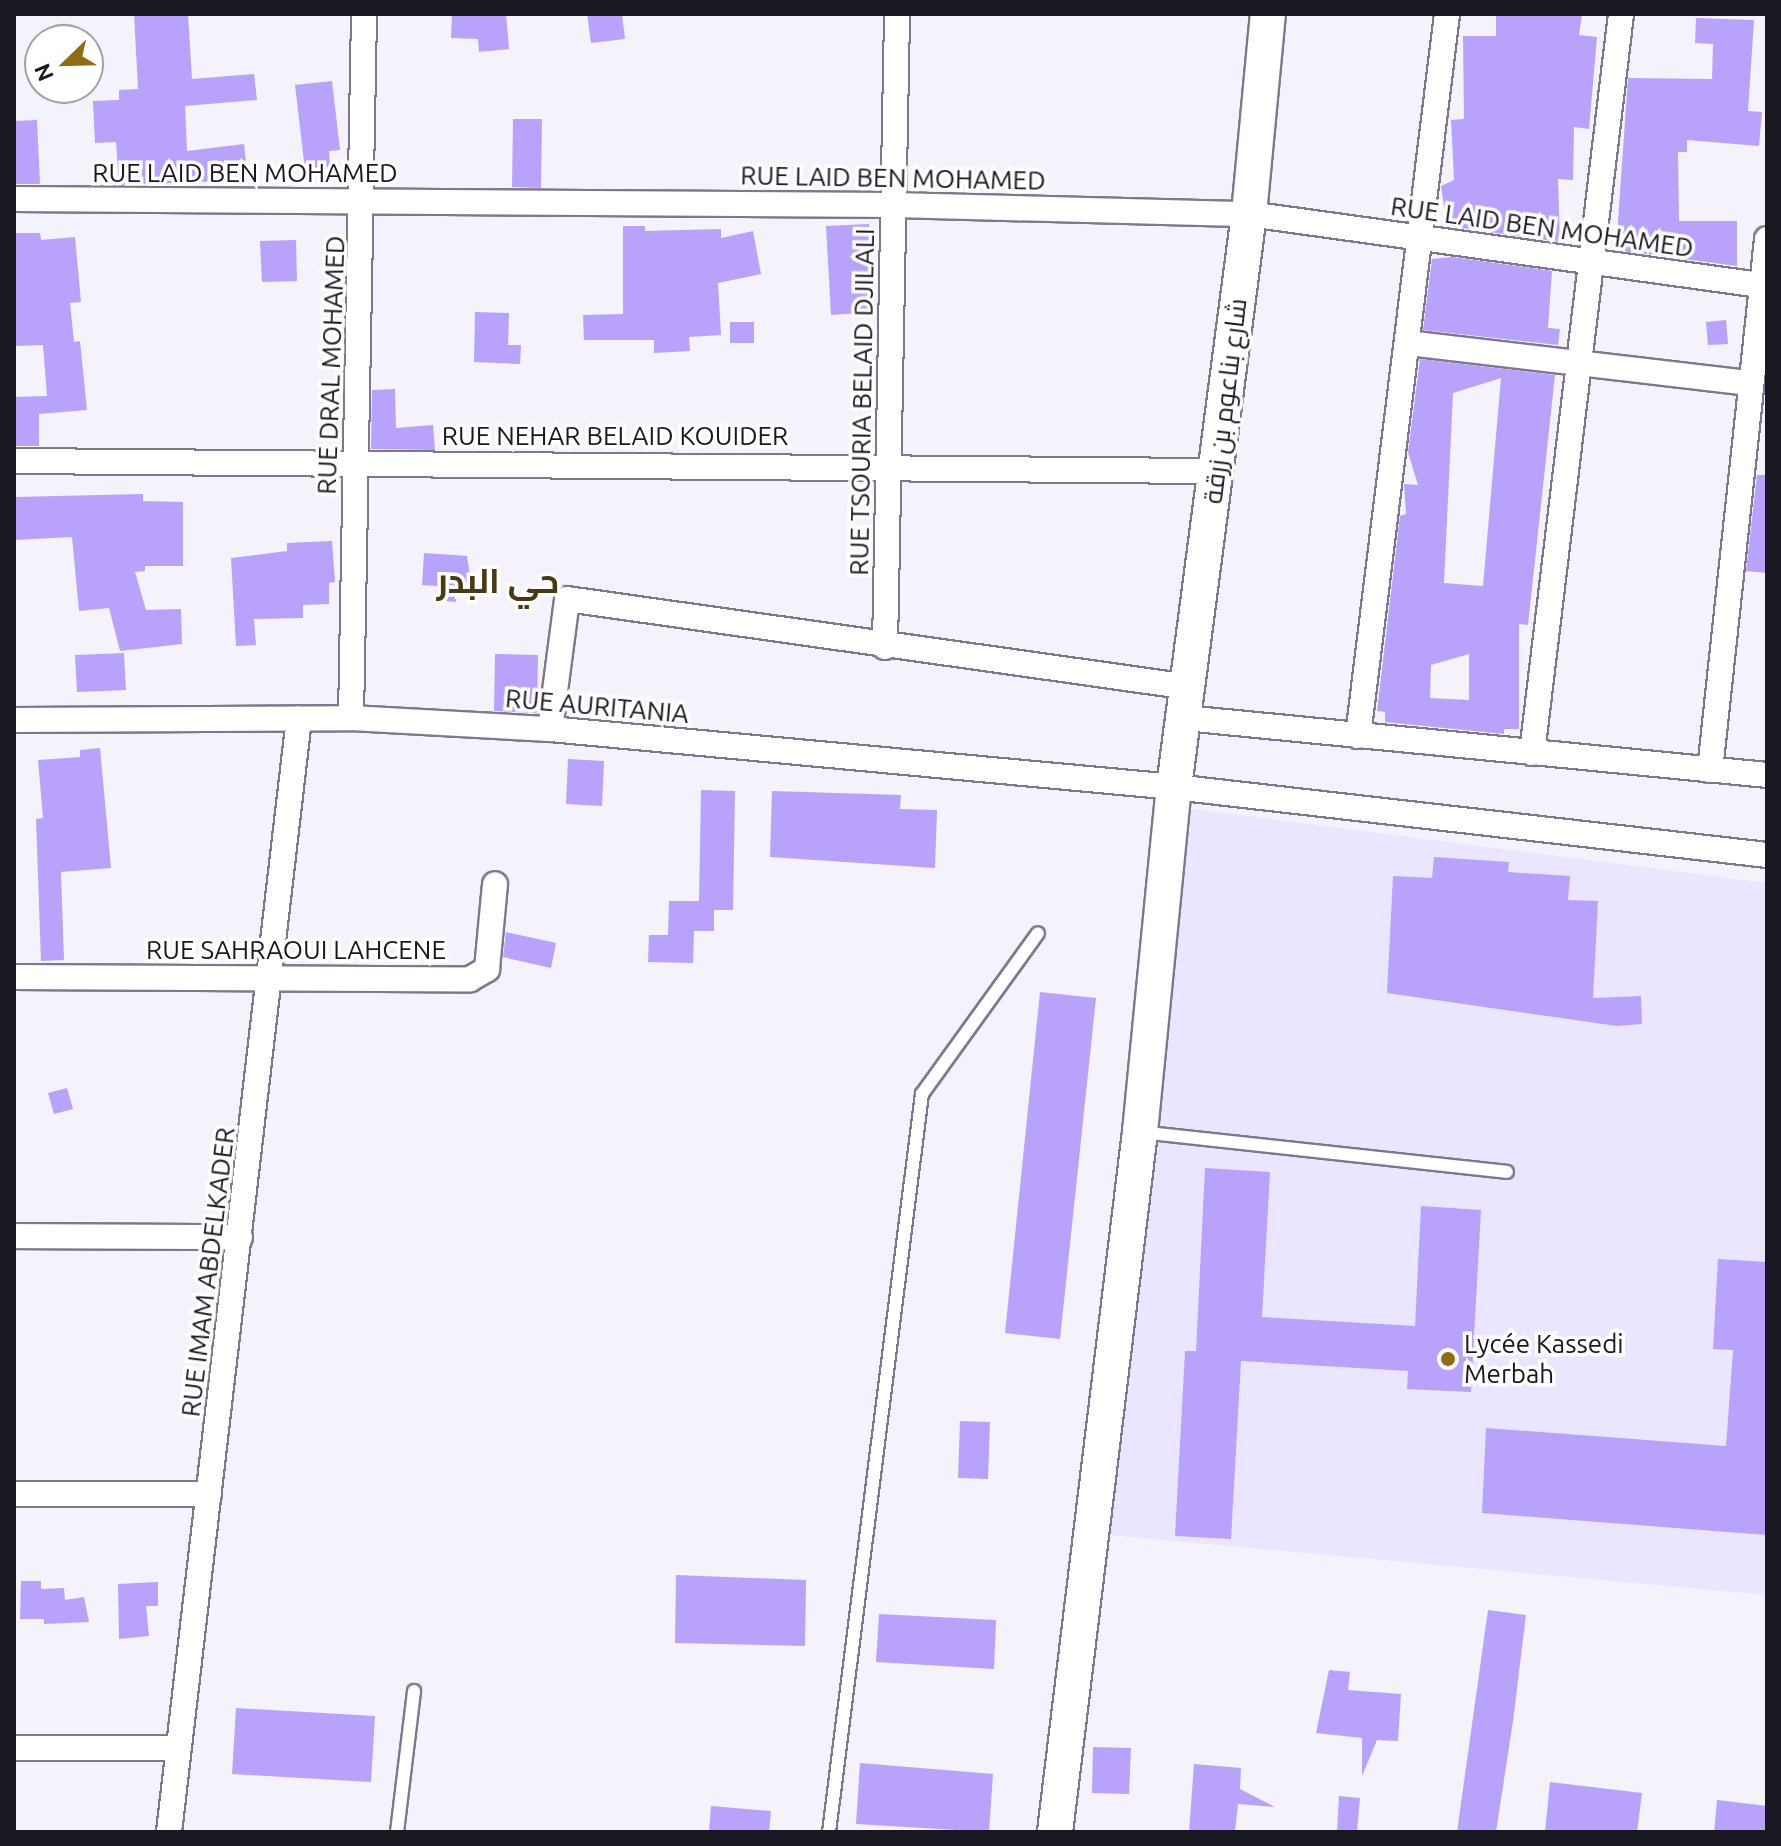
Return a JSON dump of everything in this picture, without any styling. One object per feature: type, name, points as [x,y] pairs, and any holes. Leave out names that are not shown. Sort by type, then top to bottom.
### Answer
[{"type":"street","name":"RUE DRAL MOHAMED","points":[[351,718],[364,202],[364,14]]},
{"type":"street","name":"RUE TSOURIA BELAID DJILALI","points":[[885,647],[891,465],[897,14]]},
{"type":"street","name":"شارع بناعوم بن زرقة","points":[[1055,1832],[1140,1132],[1174,787],[1249,214],[1268,14]]},
{"type":"street","points":[[1358,736],[1447,14]]},
{"type":"street","points":[[1532,753],[1621,14]]},
{"type":"street","name":"RUE LAID BEN MOHAMED","points":[[14,199],[894,205],[1249,214],[1764,286]]},
{"type":"street","points":[[1710,770],[1767,239]]},
{"type":"street","points":[[1408,343],[1751,383]]},
{"type":"street","name":"RUE NEHAR BELAID KOUIDER","points":[[14,461],[891,465],[1216,471]]},
{"type":"street","points":[[550,729],[567,599],[885,647],[1358,736],[1767,775]]},
{"type":"street","name":"RUE AURITANIA","points":[[14,720],[351,718],[550,729],[1174,787],[1767,855]]},
{"type":"street","name":"RUE IMAM ABDELKADER","points":[[169,1832],[273,976],[299,719]]},
{"type":"street","name":"RUE SAHRAOUI LAHCENE","points":[[14,977],[482,977],[487,969],[495,884]]},
{"type":"street","points":[[14,1236],[240,1237]]},
{"type":"street","points":[[14,1494],[209,1494]]},
{"type":"street","points":[[14,1748],[178,1748]]},
{"type":"lane","points":[[829,1832],[922,1094],[1038,933]]},
{"type":"lane","points":[[1140,1132],[1507,1172]]},
{"type":"lane","points":[[397,1832],[414,1691]]},
{"type":"shaded area","points":[[1192,809],[1767,883],[1767,1595],[1108,1535]]},
{"type":"building","points":[[134,14],[188,14],[192,79],[254,74],[257,100],[185,106],[187,151],[244,144],[248,180],[119,185],[116,142],[95,143],[93,104],[119,100],[119,90],[138,89]]},
{"type":"building","points":[[452,14],[506,14],[509,49],[479,52],[478,39],[451,38]]},
{"type":"building","points":[[587,14],[622,14],[625,39],[591,43]]},
{"type":"building","points":[[1496,14],[1582,14],[1579,35],[1597,37],[1589,129],[1574,127],[1573,180],[1558,179],[1560,242],[1447,226],[1441,186],[1454,180],[1451,120],[1464,119],[1463,36],[1496,36]]},
{"type":"building","points":[[1696,18],[1754,20],[1748,111],[1762,112],[1759,146],[1687,140],[1687,152],[1678,152],[1679,221],[1737,221],[1737,266],[1616,250],[1628,78],[1712,79],[1713,44],[1695,43]]},
{"type":"building","points":[[332,81],[340,150],[329,151],[330,167],[305,170],[295,85]]},
{"type":"building","points":[[513,119],[542,119],[541,188],[512,187]]},
{"type":"building","points":[[37,120],[40,184],[14,184],[14,121]]},
{"type":"building","points":[[869,224],[875,312],[831,315],[826,226]]},
{"type":"building","points":[[623,226],[645,226],[645,231],[721,229],[721,238],[753,231],[761,274],[718,283],[721,335],[689,337],[690,351],[654,353],[654,340],[584,340],[583,315],[623,314]]},
{"type":"building","points":[[14,233],[40,233],[41,240],[75,237],[81,302],[70,303],[74,342],[80,341],[87,410],[39,414],[39,446],[14,446],[14,397],[47,396],[43,345],[14,346]]},
{"type":"building","points":[[296,240],[297,281],[262,282],[260,241]]},
{"type":"building","points":[[1452,257],[1552,271],[1548,328],[1560,329],[1558,345],[1423,330],[1432,259]]},
{"type":"building","points":[[475,312],[509,313],[508,345],[521,345],[520,364],[474,362]]},
{"type":"building","points":[[1726,320],[1728,344],[1708,345],[1706,322]]},
{"type":"building","points":[[730,322],[754,322],[754,343],[730,343]]},
{"type":"building","points":[[1420,359],[1555,375],[1528,625],[1519,624],[1519,729],[1504,729],[1504,734],[1385,722],[1385,712],[1377,711],[1400,516],[1406,514],[1404,484],[1418,485],[1408,452]],"holes":[[[1501,378],[1483,586],[1444,583],[1453,393]],[[1469,654],[1469,700],[1430,698],[1431,665]]]},
{"type":"building","points":[[395,389],[396,428],[433,425],[435,450],[371,449],[372,390]]},
{"type":"building","points":[[1757,475],[1767,475],[1767,573],[1746,571]]},
{"type":"building","points":[[143,494],[143,501],[183,502],[183,566],[145,566],[145,571],[135,572],[146,610],[181,609],[182,644],[120,651],[109,608],[79,611],[72,537],[14,540],[14,497]]},
{"type":"building","points":[[332,541],[335,582],[329,583],[329,604],[303,605],[303,618],[254,619],[256,645],[236,646],[231,558],[287,551],[287,543]]},
{"type":"building","points":[[424,553],[467,556],[471,582],[457,585],[456,602],[437,600],[438,586],[422,585]]},
{"type":"building","points":[[124,653],[126,690],[77,692],[75,655]]},
{"type":"building","points":[[495,654],[538,655],[537,713],[494,711]]},
{"type":"building","points":[[100,748],[111,868],[61,872],[64,960],[41,961],[36,819],[43,818],[38,760],[80,757],[80,750]]},
{"type":"building","points":[[568,759],[604,761],[602,806],[566,804]]},
{"type":"building","points":[[701,790],[735,791],[733,910],[714,910],[714,931],[694,931],[693,963],[648,962],[649,935],[668,935],[669,901],[699,901]]},
{"type":"building","points":[[772,791],[901,795],[900,809],[937,810],[935,868],[770,857]]},
{"type":"building","points":[[1434,857],[1509,862],[1508,872],[1570,876],[1568,900],[1598,901],[1593,998],[1641,996],[1642,1024],[1617,1026],[1387,993],[1393,876],[1432,878]]},
{"type":"building","points":[[506,932],[556,943],[551,968],[503,957]]},
{"type":"building","points":[[1040,992],[1096,998],[1060,1339],[1005,1333]]},
{"type":"building","points":[[67,1088],[73,1109],[54,1114],[48,1093]]},
{"type":"building","points":[[1205,1168],[1270,1172],[1262,1317],[1415,1326],[1421,1206],[1481,1210],[1471,1392],[1407,1389],[1408,1371],[1241,1361],[1231,1539],[1175,1536],[1185,1351],[1196,1351]]},
{"type":"building","points":[[1718,1259],[1767,1262],[1766,1535],[1482,1513],[1486,1428],[1726,1446],[1733,1350],[1713,1349]]},
{"type":"building","points":[[960,1421],[990,1422],[988,1479],[958,1478]]},
{"type":"building","points":[[676,1575],[806,1580],[805,1646],[675,1643]]},
{"type":"building","points":[[21,1581],[41,1581],[41,1589],[64,1588],[65,1600],[84,1597],[89,1622],[44,1624],[44,1619],[20,1619]]},
{"type":"building","points":[[158,1582],[158,1606],[146,1606],[149,1636],[119,1639],[118,1584]]},
{"type":"building","points":[[1488,1610],[1526,1615],[1513,1721],[1496,1832],[1457,1832]]},
{"type":"building","points":[[879,1614],[996,1620],[994,1669],[876,1662]]},
{"type":"building","points":[[1329,1670],[1350,1672],[1348,1690],[1401,1694],[1398,1741],[1377,1740],[1362,1776],[1362,1738],[1316,1733]]},
{"type":"building","points":[[236,1708],[375,1716],[371,1782],[232,1774]]},
{"type":"building","points":[[1093,1747],[1131,1748],[1129,1794],[1092,1793]]},
{"type":"building","points":[[860,1763],[993,1774],[989,1832],[856,1824]]},
{"type":"building","points":[[1194,1764],[1241,1768],[1240,1789],[1275,1807],[1238,1804],[1235,1832],[1189,1832]]},
{"type":"building","points":[[1550,1782],[1642,1793],[1637,1832],[1545,1832]]},
{"type":"building","points":[[1339,1796],[1360,1798],[1357,1832],[1337,1832]]},
{"type":"building","points":[[1717,1800],[1767,1806],[1767,1832],[1714,1832]]},
{"type":"building","points":[[711,1806],[771,1811],[769,1832],[709,1832]]},
{"type":"place","name":"Lycée Kassedi Merbah","points":[[1448,1359]]},
{"type":"district","name":"حي البدر","points":[[498,581]]}]
